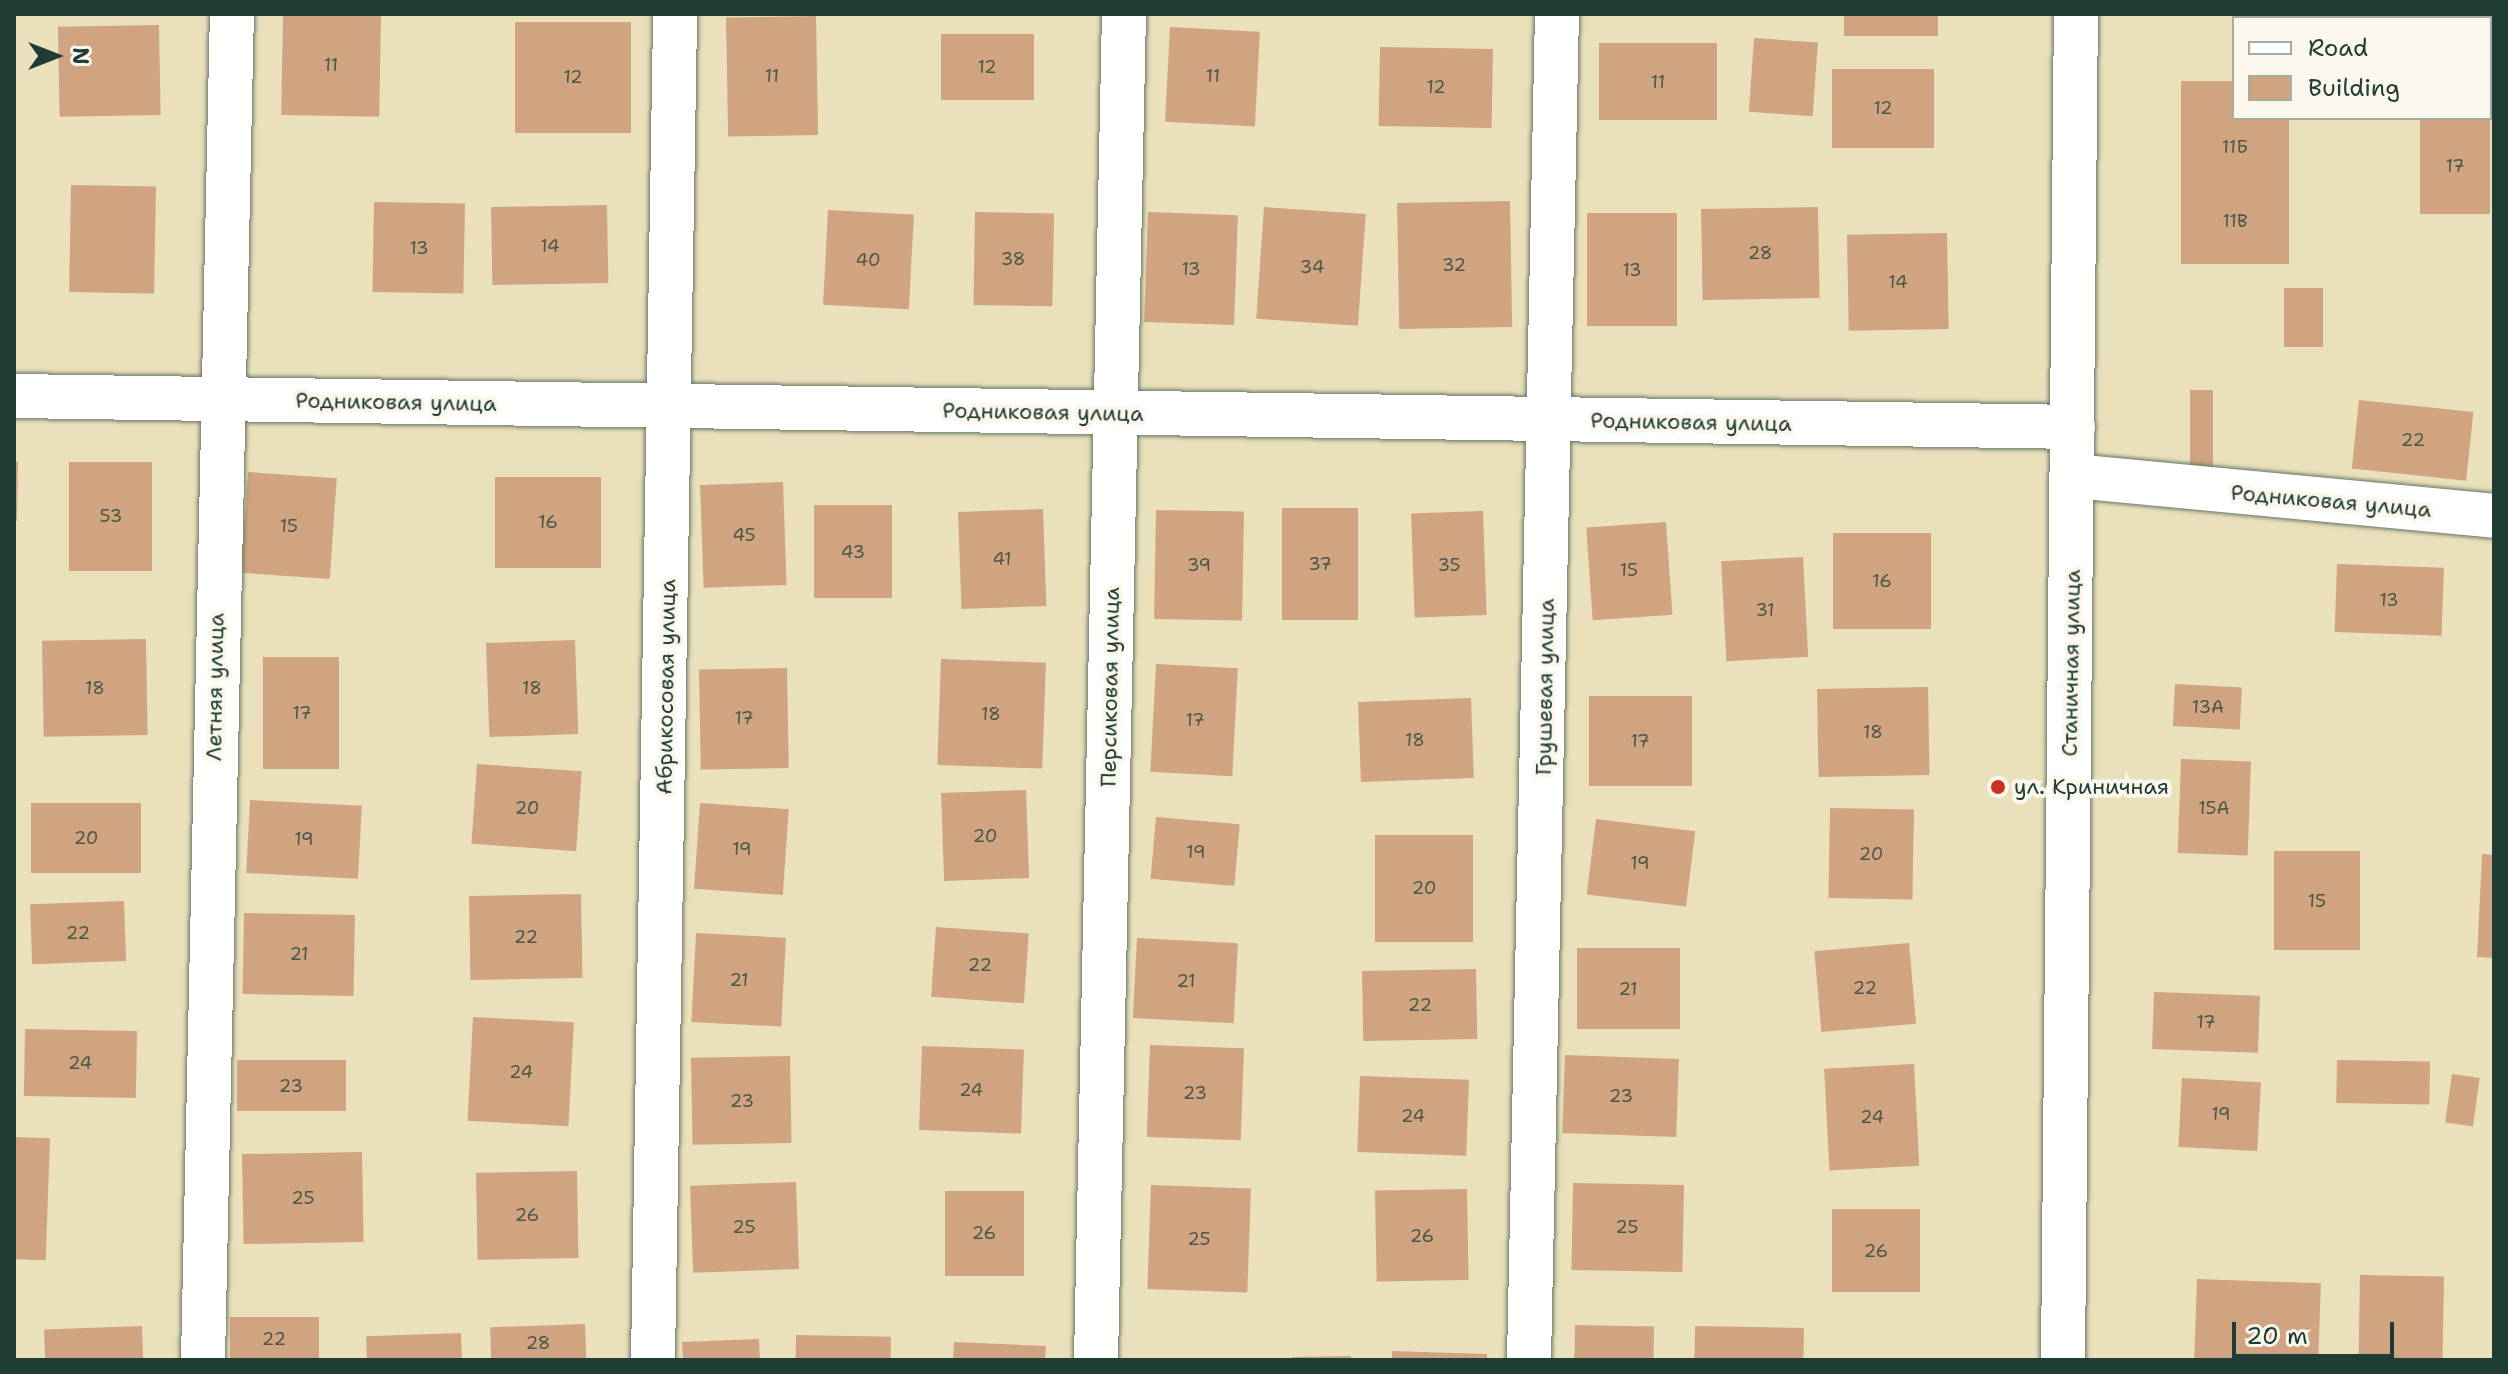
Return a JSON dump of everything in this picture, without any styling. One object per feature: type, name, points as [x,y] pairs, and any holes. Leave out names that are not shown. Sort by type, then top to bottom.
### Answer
[{"type":"street","name":"Летняя улица","points":[[203,1360],[220,399],[232,14]]},
{"type":"street","name":"Абрикосовая улица","points":[[653,1360],[672,406],[675,14]]},
{"type":"street","name":"Персиковая улица","points":[[1096,1360],[1124,14]]},
{"type":"street","name":"Грушевая улица","points":[[1529,1360],[1551,420],[1557,14]]},
{"type":"street","name":"Станичная улица","points":[[2063,1360],[2076,14]]},
{"type":"street","name":"Родниковая улица","points":[[14,396],[2073,427]]},
{"type":"street","name":"Родниковая улица","points":[[2073,476],[2494,516]]},
{"type":"building","points":[[283,14],[381,16],[379,117],[281,115]]},
{"type":"building","points":[[1844,14],[1938,14],[1938,36],[1844,36]]},
{"type":"building","points":[[816,16],[818,135],[728,137],[726,18]]},
{"type":"building","points":[[515,22],[631,22],[631,133],[515,133]]},
{"type":"building","points":[[159,25],[161,115],[60,117],[58,27]]},
{"type":"building","points":[[1170,27],[1260,32],[1255,127],[1165,122]]},
{"type":"building","points":[[941,34],[1034,34],[1034,100],[941,100]]},
{"type":"building","points":[[1754,38],[1818,42],[1813,116],[1749,112]]},
{"type":"building","points":[[1599,43],[1717,43],[1717,120],[1599,120]]},
{"type":"building","points":[[1380,47],[1493,49],[1492,128],[1379,126]]},
{"type":"building","points":[[1832,69],[1934,69],[1934,148],[1832,148]]},
{"type":"building","points":[[2181,81],[2232,81],[2232,120],[2289,120],[2289,264],[2181,264]]},
{"type":"building","points":[[2420,120],[2490,120],[2490,214],[2420,214]]},
{"type":"building","points":[[71,185],[156,186],[154,293],[69,292]]},
{"type":"building","points":[[1510,201],[1512,327],[1399,329],[1397,203]]},
{"type":"building","points":[[374,202],[465,204],[463,294],[372,292]]},
{"type":"building","points":[[607,205],[608,283],[492,285],[491,207]]},
{"type":"building","points":[[1264,207],[1366,214],[1358,326],[1256,319]]},
{"type":"building","points":[[1818,207],[1820,298],[1703,300],[1701,209]]},
{"type":"building","points":[[828,210],[914,215],[909,309],[823,305]]},
{"type":"building","points":[[975,212],[1054,213],[1052,306],[973,305]]},
{"type":"building","points":[[1148,212],[1238,215],[1234,325],[1144,322]]},
{"type":"building","points":[[1587,213],[1677,213],[1677,326],[1587,326]]},
{"type":"building","points":[[1947,233],[1949,329],[1849,331],[1847,235]]},
{"type":"building","points":[[2284,288],[2323,288],[2323,347],[2284,347]]},
{"type":"building","points":[[2190,390],[2213,390],[2213,467],[2190,467]]},
{"type":"building","points":[[2359,400],[2473,412],[2466,481],[2352,469]]},
{"type":"building","points":[[14,462],[18,462],[17,521],[14,521]]},
{"type":"building","points":[[69,462],[152,462],[152,571],[69,571]]},
{"type":"building","points":[[248,472],[337,478],[330,579],[241,573]]},
{"type":"building","points":[[495,477],[601,477],[601,568],[495,568]]},
{"type":"building","points":[[783,482],[787,585],[704,588],[700,485]]},
{"type":"building","points":[[814,505],[892,505],[892,598],[814,598]]},
{"type":"building","points":[[1282,508],[1358,508],[1358,620],[1282,620]]},
{"type":"building","points":[[1043,509],[1046,606],[961,609],[958,512]]},
{"type":"building","points":[[1156,510],[1244,512],[1242,621],[1154,619]]},
{"type":"building","points":[[1483,511],[1487,615],[1415,617],[1411,514]]},
{"type":"building","points":[[1666,522],[1672,615],[1593,620],[1586,528]]},
{"type":"building","points":[[1833,533],[1931,533],[1931,629],[1833,629]]},
{"type":"building","points":[[1803,557],[1808,657],[1726,661],[1721,561]]},
{"type":"building","points":[[2337,564],[2444,568],[2442,636],[2335,632]]},
{"type":"building","points":[[146,639],[148,735],[44,737],[42,641]]},
{"type":"building","points":[[575,640],[578,734],[489,737],[486,643]]},
{"type":"building","points":[[263,657],[339,657],[339,769],[263,769]]},
{"type":"building","points":[[941,659],[1046,663],[1042,769],[937,765]]},
{"type":"building","points":[[1156,664],[1238,668],[1232,776],[1150,772]]},
{"type":"building","points":[[787,668],[789,768],[701,770],[699,670]]},
{"type":"building","points":[[2175,684],[2242,688],[2240,729],[2173,726]]},
{"type":"building","points":[[1928,687],[1930,775],[1819,777],[1817,689]]},
{"type":"building","points":[[1589,696],[1692,696],[1692,786],[1589,786]]},
{"type":"building","points":[[1471,698],[1474,778],[1361,782],[1358,702]]},
{"type":"building","points":[[2181,759],[2251,761],[2248,855],[2178,853]]},
{"type":"building","points":[[477,764],[582,771],[576,851],[471,844]]},
{"type":"building","points":[[1026,790],[1029,878],[944,881],[941,793]]},
{"type":"building","points":[[250,800],[362,806],[358,879],[246,873]]},
{"type":"building","points":[[31,803],[141,803],[141,873],[31,873]]},
{"type":"building","points":[[700,803],[789,809],[783,895],[694,889]]},
{"type":"building","points":[[1830,808],[1914,809],[1912,899],[1828,898]]},
{"type":"building","points":[[1156,817],[1240,824],[1234,886],[1151,879]]},
{"type":"building","points":[[1596,819],[1695,831],[1686,907],[1587,894]]},
{"type":"building","points":[[1375,835],[1473,835],[1473,942],[1375,942]]},
{"type":"building","points":[[2274,851],[2360,851],[2360,950],[2274,950]]},
{"type":"building","points":[[2482,854],[2494,855],[2494,958],[2477,957]]},
{"type":"building","points":[[581,894],[582,978],[470,980],[469,896]]},
{"type":"building","points":[[124,901],[126,961],[32,964],[30,904]]},
{"type":"building","points":[[244,913],[355,915],[354,996],[243,994]]},
{"type":"building","points":[[936,927],[1029,933],[1024,1003],[931,997]]},
{"type":"building","points":[[696,933],[786,938],[781,1027],[691,1022]]},
{"type":"building","points":[[1137,938],[1238,943],[1234,1023],[1133,1018]]},
{"type":"building","points":[[1909,943],[1916,1024],[1821,1032],[1814,951]]},
{"type":"building","points":[[1577,948],[1680,948],[1680,1029],[1577,1029]]},
{"type":"building","points":[[1476,969],[1477,1039],[1363,1041],[1362,971]]},
{"type":"building","points":[[2154,992],[2260,996],[2258,1053],[2152,1049]]},
{"type":"building","points":[[473,1017],[574,1022],[568,1126],[468,1121]]},
{"type":"building","points":[[25,1029],[137,1031],[136,1098],[24,1096]]},
{"type":"building","points":[[1150,1045],[1244,1048],[1241,1140],[1147,1137]]},
{"type":"building","points":[[922,1046],[1024,1050],[1021,1134],[919,1130]]},
{"type":"building","points":[[1565,1055],[1679,1059],[1676,1137],[1562,1133]]},
{"type":"building","points":[[790,1056],[792,1143],[693,1145],[691,1058]]},
{"type":"building","points":[[237,1060],[346,1060],[346,1111],[237,1111]]},
{"type":"building","points":[[2337,1060],[2430,1062],[2429,1105],[2336,1103]]},
{"type":"building","points":[[1914,1064],[1919,1166],[1829,1171],[1824,1069]]},
{"type":"building","points":[[2452,1074],[2480,1078],[2473,1126],[2445,1123]]},
{"type":"building","points":[[1360,1076],[1469,1080],[1466,1156],[1357,1152]]},
{"type":"building","points":[[2182,1078],[2261,1082],[2257,1151],[2178,1147]]},
{"type":"building","points":[[14,1137],[50,1138],[46,1260],[14,1259]]},
{"type":"building","points":[[362,1152],[364,1242],[244,1244],[242,1154]]},
{"type":"building","points":[[577,1171],[579,1258],[478,1260],[476,1173]]},
{"type":"building","points":[[796,1182],[799,1269],[693,1273],[690,1186]]},
{"type":"building","points":[[1573,1183],[1684,1185],[1682,1272],[1571,1270]]},
{"type":"building","points":[[1151,1185],[1251,1188],[1247,1292],[1147,1289]]},
{"type":"building","points":[[1467,1189],[1469,1280],[1377,1282],[1375,1191]]},
{"type":"building","points":[[945,1191],[1024,1191],[1024,1276],[945,1276]]},
{"type":"building","points":[[1832,1209],[1920,1209],[1920,1292],[1832,1292]]},
{"type":"building","points":[[2360,1275],[2444,1276],[2443,1360],[2359,1360]]},
{"type":"building","points":[[2197,1279],[2321,1283],[2318,1360],[2194,1360]]},
{"type":"building","points":[[230,1317],[319,1317],[319,1360],[230,1360]]},
{"type":"building","points":[[585,1324],[586,1360],[491,1360],[490,1327]]},
{"type":"building","points":[[1575,1325],[1654,1326],[1653,1360],[1574,1360]]},
{"type":"building","points":[[142,1326],[143,1360],[45,1360],[44,1329]]},
{"type":"building","points":[[1695,1326],[1804,1328],[1803,1360],[1694,1360]]},
{"type":"building","points":[[461,1333],[462,1360],[367,1360],[366,1336]]},
{"type":"building","points":[[796,1335],[891,1337],[891,1360],[796,1360]]},
{"type":"building","points":[[759,1339],[760,1360],[683,1360],[682,1342]]},
{"type":"building","points":[[954,1342],[1046,1346],[1045,1360],[953,1360]]},
{"type":"building","points":[[1392,1351],[1487,1354],[1487,1360],[1392,1360]]},
{"type":"building","points":[[1351,1356],[1351,1360],[1292,1360],[1292,1357]]},
{"type":"place","name":"ул. Криничная","points":[[1998,787]]}]
